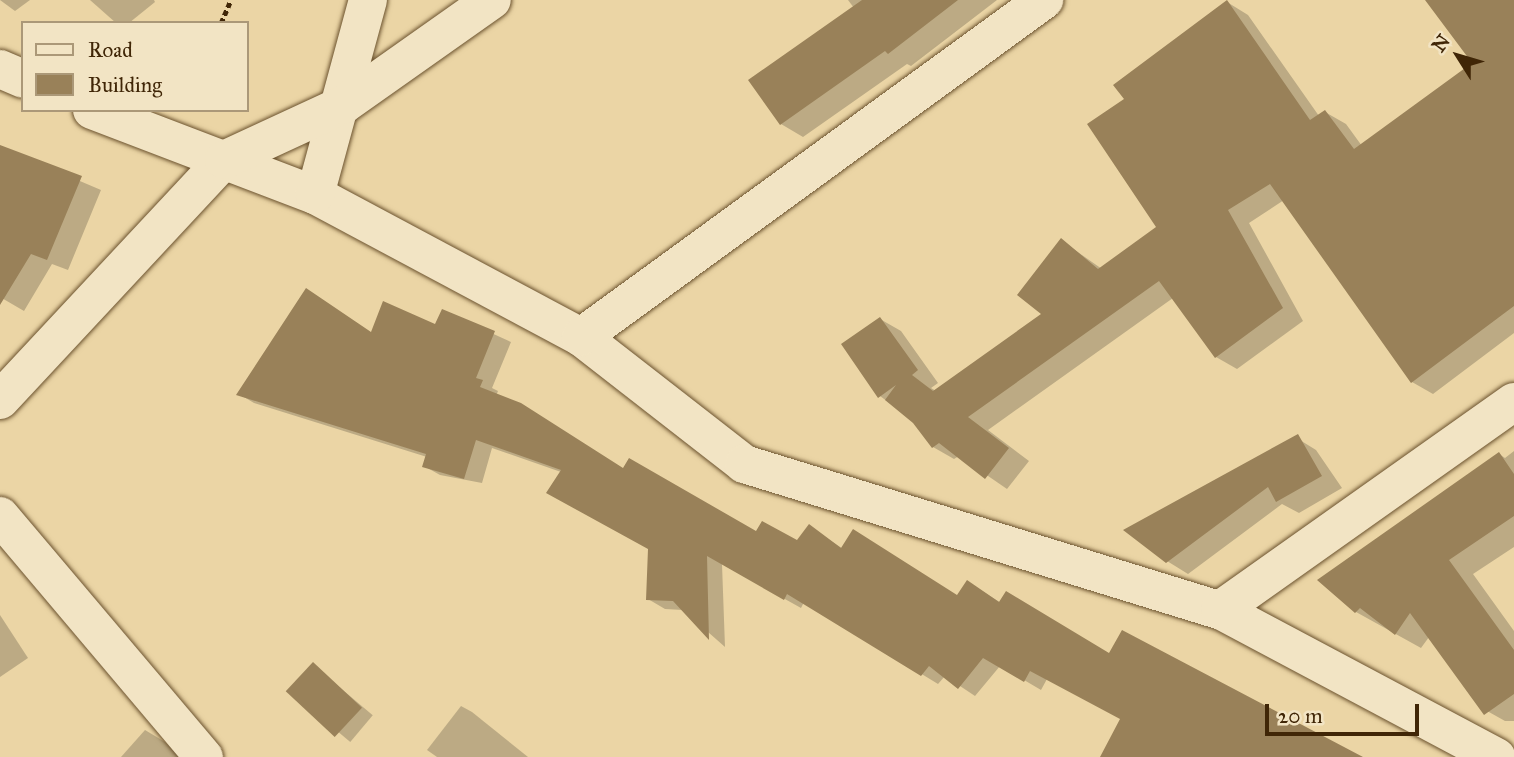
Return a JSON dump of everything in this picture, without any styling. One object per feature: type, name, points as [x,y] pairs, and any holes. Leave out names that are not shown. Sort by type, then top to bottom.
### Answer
[{"type":"street","points":[[315,195],[343,105],[368,0]]},
{"type":"street","points":[[0,400],[224,160],[343,105],[492,0]]},
{"type":"street","points":[[580,337],[1044,0]]},
{"type":"street","points":[[0,69],[21,78]]},
{"type":"street","points":[[97,112],[315,195],[580,337],[744,464],[1220,610],[1496,757]]},
{"type":"street","points":[[1220,610],[1514,402]]},
{"type":"street","points":[[0,516],[204,757]]},
{"type":"path","points":[[222,21],[231,0]]},
{"type":"building","points":[[862,0],[958,0],[888,54],[885,51],[780,125],[748,80]]},
{"type":"building","points":[[1227,0],[1310,120],[1325,110],[1354,149],[1472,63],[1425,0],[1514,0],[1514,306],[1411,383],[1270,184],[1228,210],[1283,308],[1215,358],[1159,281],[968,417],[1009,448],[985,479],[939,443],[932,448],[913,423],[885,400],[896,385],[878,398],[841,344],[880,317],[918,370],[912,375],[933,391],[1041,314],[1017,295],[1061,238],[1098,269],[1156,227],[1087,124],[1124,99],[1113,85]]},
{"type":"building","points":[[0,145],[82,176],[47,260],[31,254],[0,305]]},
{"type":"building","points":[[306,288],[371,332],[383,301],[435,324],[442,309],[495,331],[476,378],[483,380],[480,387],[521,403],[623,468],[629,458],[756,531],[762,521],[797,540],[809,524],[841,548],[853,529],[957,595],[967,580],[999,602],[1006,591],[1109,653],[1122,630],[1363,757],[1100,757],[1120,719],[1030,671],[1024,682],[983,658],[958,689],[929,666],[921,676],[787,594],[784,600],[707,556],[709,640],[673,601],[646,600],[648,549],[546,493],[561,470],[476,440],[464,479],[422,467],[426,454],[236,395]]},
{"type":"building","points":[[1298,434],[1322,476],[1276,502],[1268,487],[1166,563],[1123,530]]},
{"type":"building","points":[[1499,452],[1514,474],[1514,516],[1449,560],[1514,650],[1514,694],[1484,715],[1410,613],[1395,635],[1360,608],[1355,613],[1317,580]]},
{"type":"building","points":[[313,662],[362,708],[335,737],[286,691]]}]
